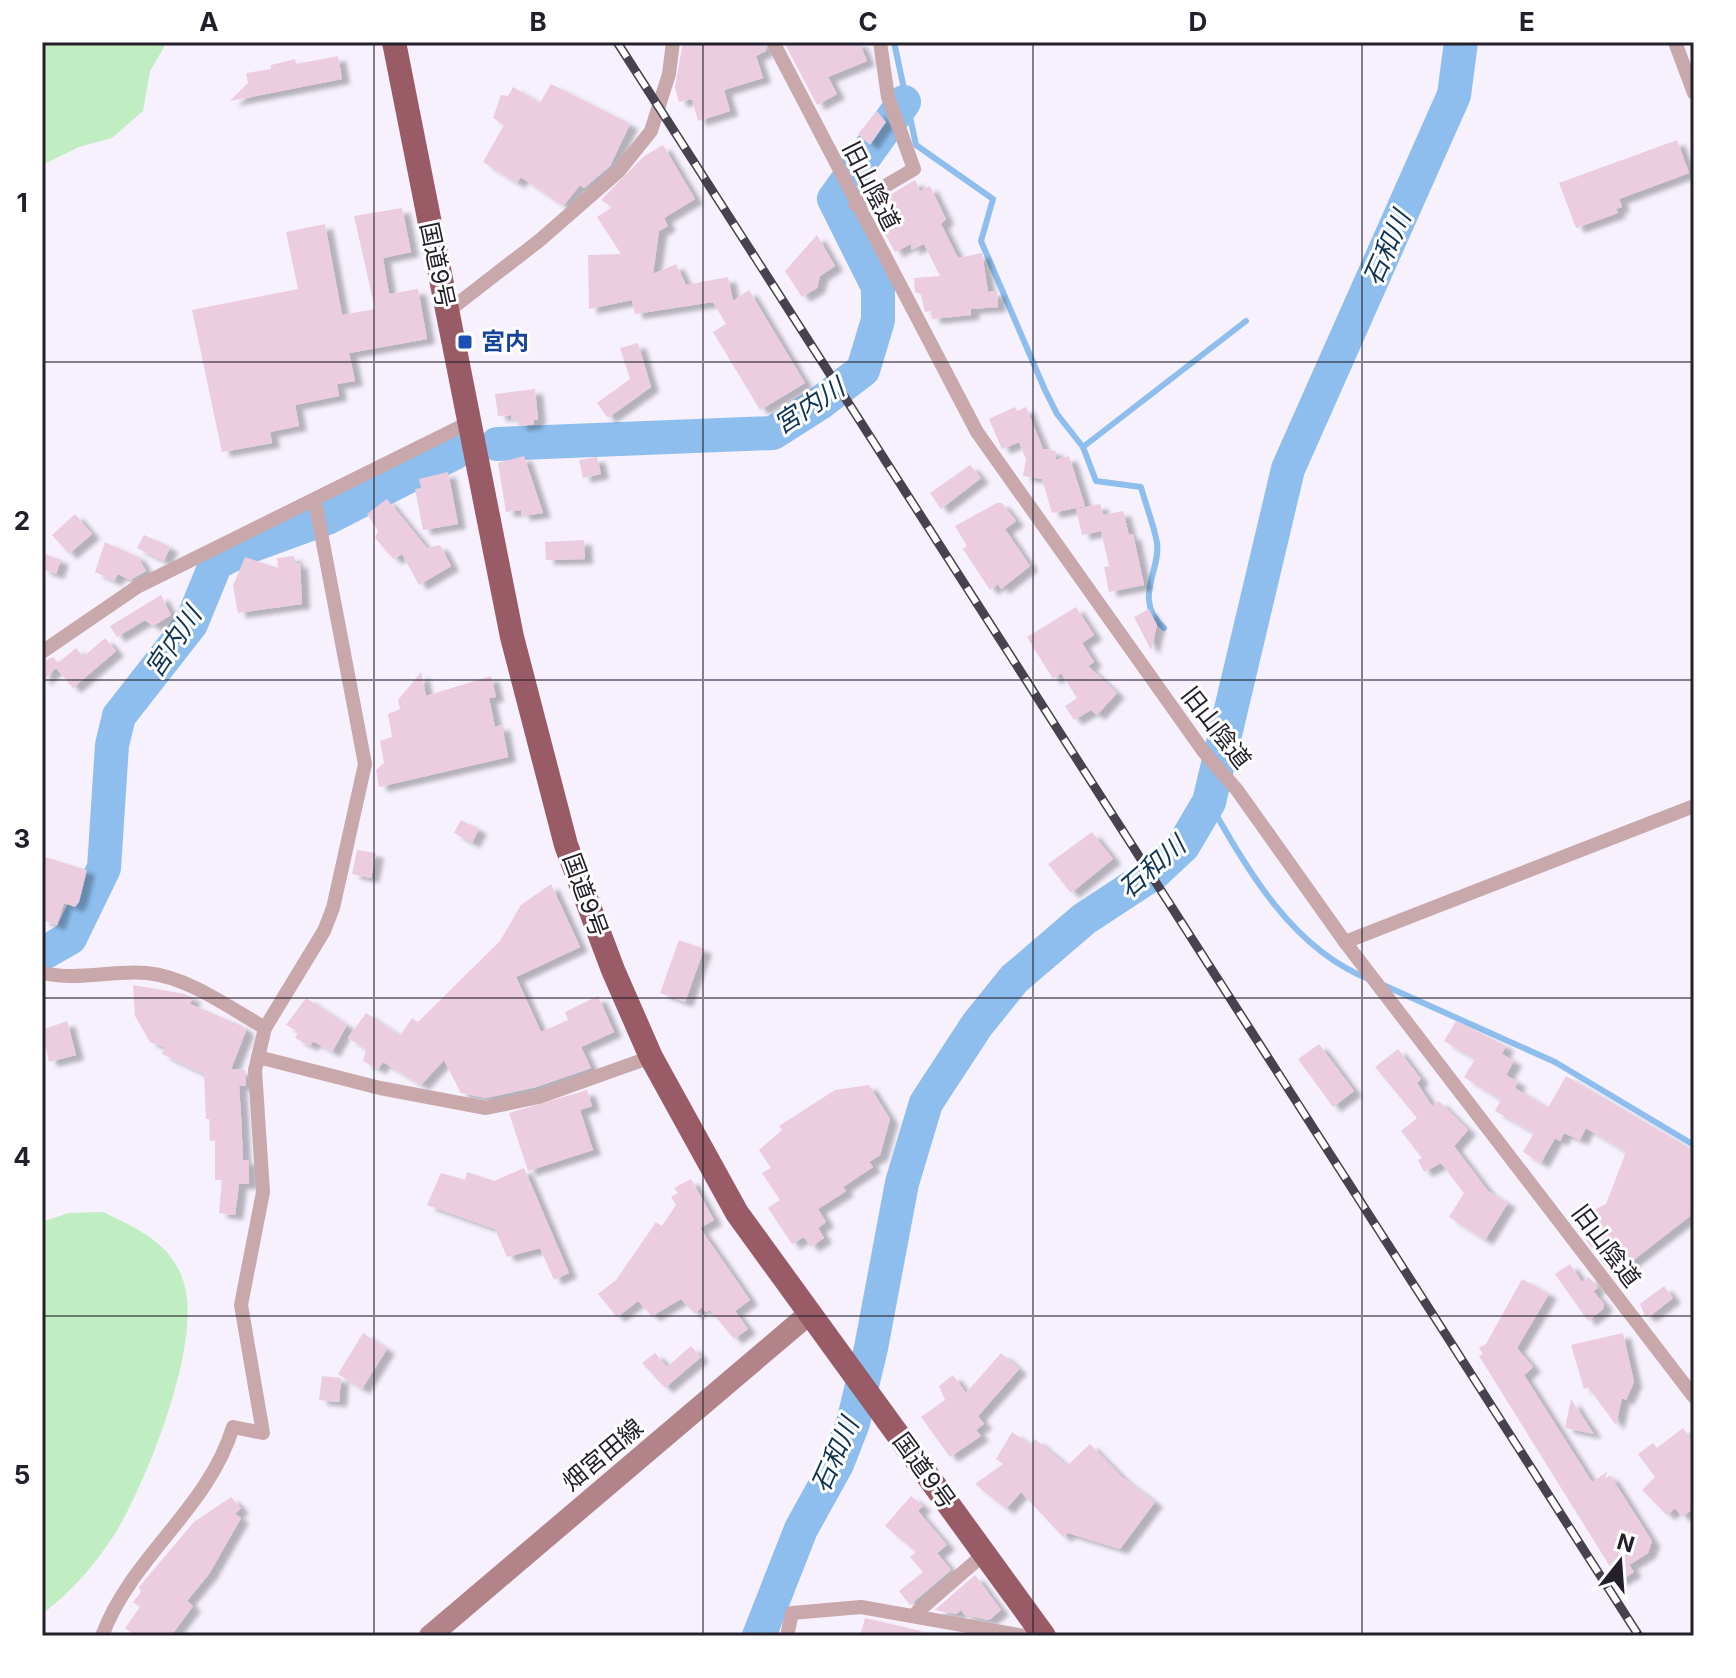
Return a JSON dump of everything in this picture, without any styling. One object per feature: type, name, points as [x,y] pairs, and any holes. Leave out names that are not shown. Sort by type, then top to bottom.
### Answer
[{"type":"highway","name":"国道9号","points":[[394,42],[512,637],[559,817],[613,970],[651,1057],[737,1213],[1044,1636]]},
{"type":"main road","name":"畑宮田線","points":[[430,1636],[809,1314]]},
{"type":"street","points":[[447,312],[540,240],[619,171],[651,131],[669,74],[673,42]]},
{"type":"street","name":"旧山陰道","points":[[773,42],[855,204],[977,432],[1204,752],[1237,790],[1345,942],[1694,1397]]},
{"type":"street","points":[[855,204],[914,169],[888,97],[880,42]]},
{"type":"street","points":[[1675,42],[1694,93]]},
{"type":"street","points":[[42,652],[137,587],[470,422]]},
{"type":"street","points":[[102,1636],[121,1593],[190,1509],[224,1458],[233,1427],[263,1433],[241,1305],[263,1192],[256,1117],[258,1057],[265,1028],[324,931],[333,908],[364,775],[364,749],[315,501]]},
{"type":"street","points":[[1345,942],[1694,806]]},
{"type":"street","points":[[42,973],[64,977],[146,973],[162,976],[222,1003],[265,1028]]},
{"type":"street","points":[[258,1057],[394,1091],[486,1108],[539,1097],[651,1057]]},
{"type":"street","points":[[915,1614],[984,1554]]},
{"type":"street","points":[[787,1636],[792,1613],[861,1607],[915,1614],[1024,1636]]},
{"type":"green space","points":[[42,42],[167,42],[150,71],[143,111],[112,138],[79,147],[42,165]]},
{"type":"green space","points":[[103,1212],[150,1238],[170,1256],[183,1280],[187,1304],[186,1332],[173,1398],[150,1462],[127,1512],[90,1568],[42,1614],[42,1222],[68,1213]]},
{"type":"building","points":[[683,42],[763,42],[766,51],[756,56],[763,78],[724,90],[730,111],[698,121],[692,99],[679,102],[675,87]]},
{"type":"building","points":[[784,42],[859,42],[867,61],[828,77],[837,94],[817,105]]},
{"type":"building","points":[[338,56],[342,79],[230,101],[248,83],[246,73],[271,69],[271,65],[295,59],[296,64]]},
{"type":"building","points":[[551,84],[630,124],[610,166],[584,188],[580,185],[563,206],[521,177],[517,183],[483,162],[504,125],[493,118],[501,95],[508,96],[513,87],[540,103]]},
{"type":"building","points":[[877,111],[886,122],[870,145],[858,134]]},
{"type":"building","points":[[1677,140],[1689,173],[1619,199],[1622,207],[1616,209],[1618,213],[1576,228],[1559,183]]},
{"type":"building","points":[[663,145],[695,199],[664,218],[668,226],[659,231],[653,274],[676,264],[686,285],[728,277],[733,301],[749,290],[805,383],[760,410],[713,332],[726,324],[713,302],[635,314],[632,300],[589,309],[588,255],[621,254],[597,217],[612,207],[601,200],[643,157]]},
{"type":"building","points":[[915,180],[920,191],[930,186],[946,219],[941,224],[958,258],[982,253],[988,292],[997,291],[998,307],[971,309],[971,315],[932,319],[931,311],[925,312],[921,294],[915,292],[914,278],[940,276],[924,244],[911,250],[911,244],[895,252],[870,207]]},
{"type":"building","points":[[402,208],[411,252],[383,258],[389,294],[418,289],[427,339],[349,353],[355,381],[337,384],[339,396],[295,405],[299,426],[270,432],[272,443],[222,452],[192,310],[298,289],[286,232],[325,224],[342,315],[375,309],[354,216]]},
{"type":"building","points":[[817,235],[835,266],[820,276],[817,288],[802,297],[785,271]]},
{"type":"building","points":[[638,343],[651,387],[608,418],[597,403],[630,379],[620,348]]},
{"type":"building","points":[[535,389],[538,420],[534,420],[534,424],[519,426],[518,419],[512,420],[511,415],[498,416],[495,394]]},
{"type":"building","points":[[1015,407],[1017,411],[1026,407],[1043,449],[1056,451],[1055,460],[1069,456],[1085,506],[1052,513],[1042,479],[1023,476],[1026,459],[1019,442],[1002,449],[989,419]]},
{"type":"building","points":[[524,456],[543,513],[522,516],[521,510],[506,512],[498,463]]},
{"type":"building","points":[[597,457],[601,474],[583,478],[579,460]]},
{"type":"building","points":[[970,465],[981,478],[941,509],[930,493]]},
{"type":"building","points":[[448,472],[458,524],[423,530],[415,489],[421,488],[419,479]]},
{"type":"building","points":[[387,499],[427,548],[440,545],[451,566],[419,585],[402,554],[394,559],[388,553],[375,538],[378,531],[367,514]]},
{"type":"building","points":[[1002,503],[1016,521],[1005,529],[1030,566],[1001,589],[998,584],[990,590],[963,549],[967,546],[955,526]]},
{"type":"building","points":[[1100,504],[1103,515],[1123,511],[1129,535],[1133,534],[1144,585],[1109,592],[1104,567],[1109,566],[1101,531],[1082,535],[1076,509]]},
{"type":"building","points":[[75,514],[92,534],[69,554],[52,535]]},
{"type":"building","points":[[144,535],[170,547],[164,561],[137,548]]},
{"type":"building","points":[[584,540],[585,559],[546,560],[545,542]]},
{"type":"building","points":[[105,542],[138,557],[146,571],[130,580],[118,574],[114,581],[95,572]]},
{"type":"building","points":[[42,553],[61,560],[56,574],[42,569]]},
{"type":"building","points":[[294,556],[295,563],[300,563],[302,604],[238,613],[233,586],[245,557],[278,568],[277,558]]},
{"type":"building","points":[[161,595],[171,615],[153,626],[145,620],[117,637],[110,626]]},
{"type":"building","points":[[1076,607],[1094,635],[1082,643],[1094,662],[1088,666],[1117,693],[1097,715],[1091,710],[1074,720],[1065,706],[1077,698],[1061,673],[1053,679],[1027,637]]},
{"type":"building","points":[[1149,609],[1157,625],[1151,650],[1134,617]]},
{"type":"building","points":[[105,638],[116,651],[73,688],[56,668],[42,681],[42,662],[53,657],[58,663],[76,648],[83,657]]},
{"type":"building","points":[[421,672],[426,696],[491,676],[496,697],[489,698],[495,727],[502,725],[508,757],[379,787],[376,770],[384,763],[380,741],[392,737],[388,714],[400,709],[398,700]]},
{"type":"building","points":[[461,820],[479,829],[472,843],[454,833]]},
{"type":"building","points":[[1092,832],[1113,859],[1071,893],[1048,864]]},
{"type":"building","points":[[357,850],[376,853],[371,878],[352,874]]},
{"type":"building","points":[[42,856],[87,870],[79,902],[75,907],[64,903],[57,925],[42,920]]},
{"type":"building","points":[[551,884],[580,947],[516,977],[541,1032],[568,1020],[565,1012],[598,996],[614,1032],[581,1047],[591,1068],[536,1087],[486,1098],[461,1093],[444,1060],[421,1085],[383,1062],[378,1069],[363,1061],[366,1049],[348,1038],[366,1013],[400,1036],[412,1018],[418,1022],[500,941],[521,905]]},
{"type":"building","points":[[679,940],[704,949],[685,1002],[660,993]]},
{"type":"building","points":[[133,985],[185,994],[193,998],[190,1004],[242,1026],[246,1031],[231,1069],[245,1070],[246,1086],[239,1085],[243,1160],[249,1160],[249,1184],[239,1184],[235,1215],[219,1213],[222,1180],[215,1180],[215,1140],[210,1141],[209,1119],[206,1119],[204,1074],[162,1054],[165,1047],[150,1042],[135,1016]]},
{"type":"building","points":[[306,998],[347,1025],[332,1052],[313,1041],[310,1046],[295,1038],[299,1032],[286,1025]]},
{"type":"building","points":[[67,1021],[76,1055],[49,1062],[42,1030]]},
{"type":"building","points":[[1456,1021],[1506,1046],[1502,1054],[1514,1061],[1506,1075],[1518,1082],[1515,1088],[1548,1108],[1566,1076],[1694,1151],[1694,1213],[1613,1276],[1587,1241],[1581,1228],[1586,1226],[1581,1216],[1606,1204],[1626,1152],[1586,1128],[1580,1140],[1564,1133],[1560,1141],[1555,1138],[1541,1163],[1523,1152],[1534,1133],[1495,1111],[1501,1100],[1464,1077],[1475,1059],[1444,1041]]},
{"type":"building","points":[[1319,1044],[1354,1091],[1333,1107],[1298,1059]]},
{"type":"building","points":[[1398,1049],[1421,1079],[1417,1083],[1432,1106],[1439,1101],[1468,1130],[1454,1146],[1488,1191],[1508,1203],[1485,1240],[1449,1217],[1464,1193],[1441,1163],[1424,1172],[1418,1160],[1422,1158],[1401,1131],[1417,1118],[1375,1067]]},
{"type":"building","points":[[869,1085],[890,1119],[880,1155],[869,1162],[873,1167],[843,1187],[846,1191],[818,1209],[826,1222],[818,1228],[824,1238],[811,1247],[804,1237],[792,1244],[768,1208],[780,1200],[762,1173],[771,1168],[759,1150],[782,1130],[779,1126],[835,1090]]},
{"type":"building","points":[[587,1090],[592,1106],[580,1110],[593,1150],[528,1171],[509,1113]]},
{"type":"building","points":[[524,1168],[569,1273],[554,1280],[540,1248],[507,1257],[495,1229],[427,1205],[441,1173],[465,1180],[467,1172],[494,1181]]},
{"type":"building","points":[[691,1179],[714,1220],[700,1228],[750,1300],[735,1311],[748,1329],[734,1339],[710,1310],[706,1312],[702,1307],[695,1314],[681,1299],[652,1316],[638,1301],[617,1317],[598,1294],[616,1280],[656,1222],[662,1226],[676,1205],[671,1197],[678,1193],[674,1188]]},
{"type":"building","points":[[1570,1264],[1582,1282],[1589,1277],[1598,1288],[1593,1291],[1604,1304],[1603,1309],[1588,1321],[1555,1274]]},
{"type":"building","points":[[1522,1279],[1549,1294],[1517,1348],[1533,1367],[1524,1375],[1592,1482],[1607,1472],[1605,1479],[1610,1475],[1652,1541],[1648,1553],[1629,1565],[1634,1572],[1619,1581],[1479,1356],[1483,1354],[1479,1348],[1486,1344]]},
{"type":"building","points":[[1664,1286],[1673,1298],[1650,1316],[1645,1316],[1640,1304]]},
{"type":"building","points":[[363,1333],[387,1349],[362,1389],[338,1374]]},
{"type":"building","points":[[1623,1333],[1634,1382],[1626,1400],[1622,1398],[1616,1425],[1588,1387],[1584,1389],[1571,1345]]},
{"type":"building","points":[[691,1346],[701,1357],[665,1388],[642,1363],[655,1353],[667,1367]]},
{"type":"building","points":[[1001,1353],[1019,1369],[978,1416],[984,1424],[976,1430],[981,1436],[950,1457],[921,1417],[945,1400],[939,1386],[953,1375],[966,1393]]},
{"type":"building","points":[[322,1376],[341,1378],[339,1402],[319,1400]]},
{"type":"building","points":[[1571,1399],[1594,1434],[1565,1428]]},
{"type":"building","points":[[1683,1428],[1694,1443],[1694,1508],[1682,1517],[1675,1508],[1667,1515],[1642,1490],[1655,1477],[1638,1454],[1653,1443],[1657,1448]]},
{"type":"building","points":[[1012,1432],[1030,1445],[1035,1439],[1067,1466],[1090,1444],[1123,1478],[1155,1502],[1120,1549],[1068,1533],[1063,1537],[1021,1492],[1006,1509],[975,1484],[1003,1464],[996,1459]]},
{"type":"building","points":[[911,1496],[923,1506],[918,1511],[947,1545],[937,1553],[951,1570],[910,1605],[899,1591],[923,1572],[910,1557],[916,1552],[885,1526]]},
{"type":"building","points":[[231,1497],[241,1508],[235,1514],[241,1518],[209,1574],[187,1601],[193,1606],[171,1636],[136,1636],[125,1628],[140,1607],[133,1602],[141,1592],[139,1587],[194,1522]]},
{"type":"building","points":[[975,1575],[1001,1610],[989,1620],[965,1615],[961,1610],[956,1614],[935,1610]]},
{"type":"building","points":[[865,1618],[921,1631],[920,1636],[860,1636]]},
{"type":"waterway","points":[[894,42],[916,145],[993,199],[981,241],[1057,414],[1083,447],[1096,481],[1141,487],[1157,543],[1150,606],[1164,628]]},
{"type":"waterway","name":"石和川","points":[[759,1636],[801,1529],[837,1464],[853,1423],[871,1348],[902,1183],[926,1103],[977,1025],[1014,979],[1084,919],[1154,873],[1183,846],[1209,802],[1288,469],[1454,95],[1461,42]]},
{"type":"waterway","name":"宮内川","points":[[497,444],[773,433],[863,370],[878,320],[878,287],[834,199],[904,102]]},
{"type":"waterway","points":[[1083,447],[1246,321]]},
{"type":"waterway","name":"宮内川","points":[[42,954],[70,938],[104,868],[112,745],[119,716],[191,624],[216,563],[250,546],[327,518],[456,452]]},
{"type":"waterway","points":[[1209,802],[1275,906],[1318,949],[1343,967],[1371,980]]},
{"type":"waterway","points":[[1381,984],[1555,1062],[1694,1145]]},
{"type":"railway","points":[[617,42],[1639,1636]]},
{"type":"place","name":"宮内","points":[[465,342]]}]
